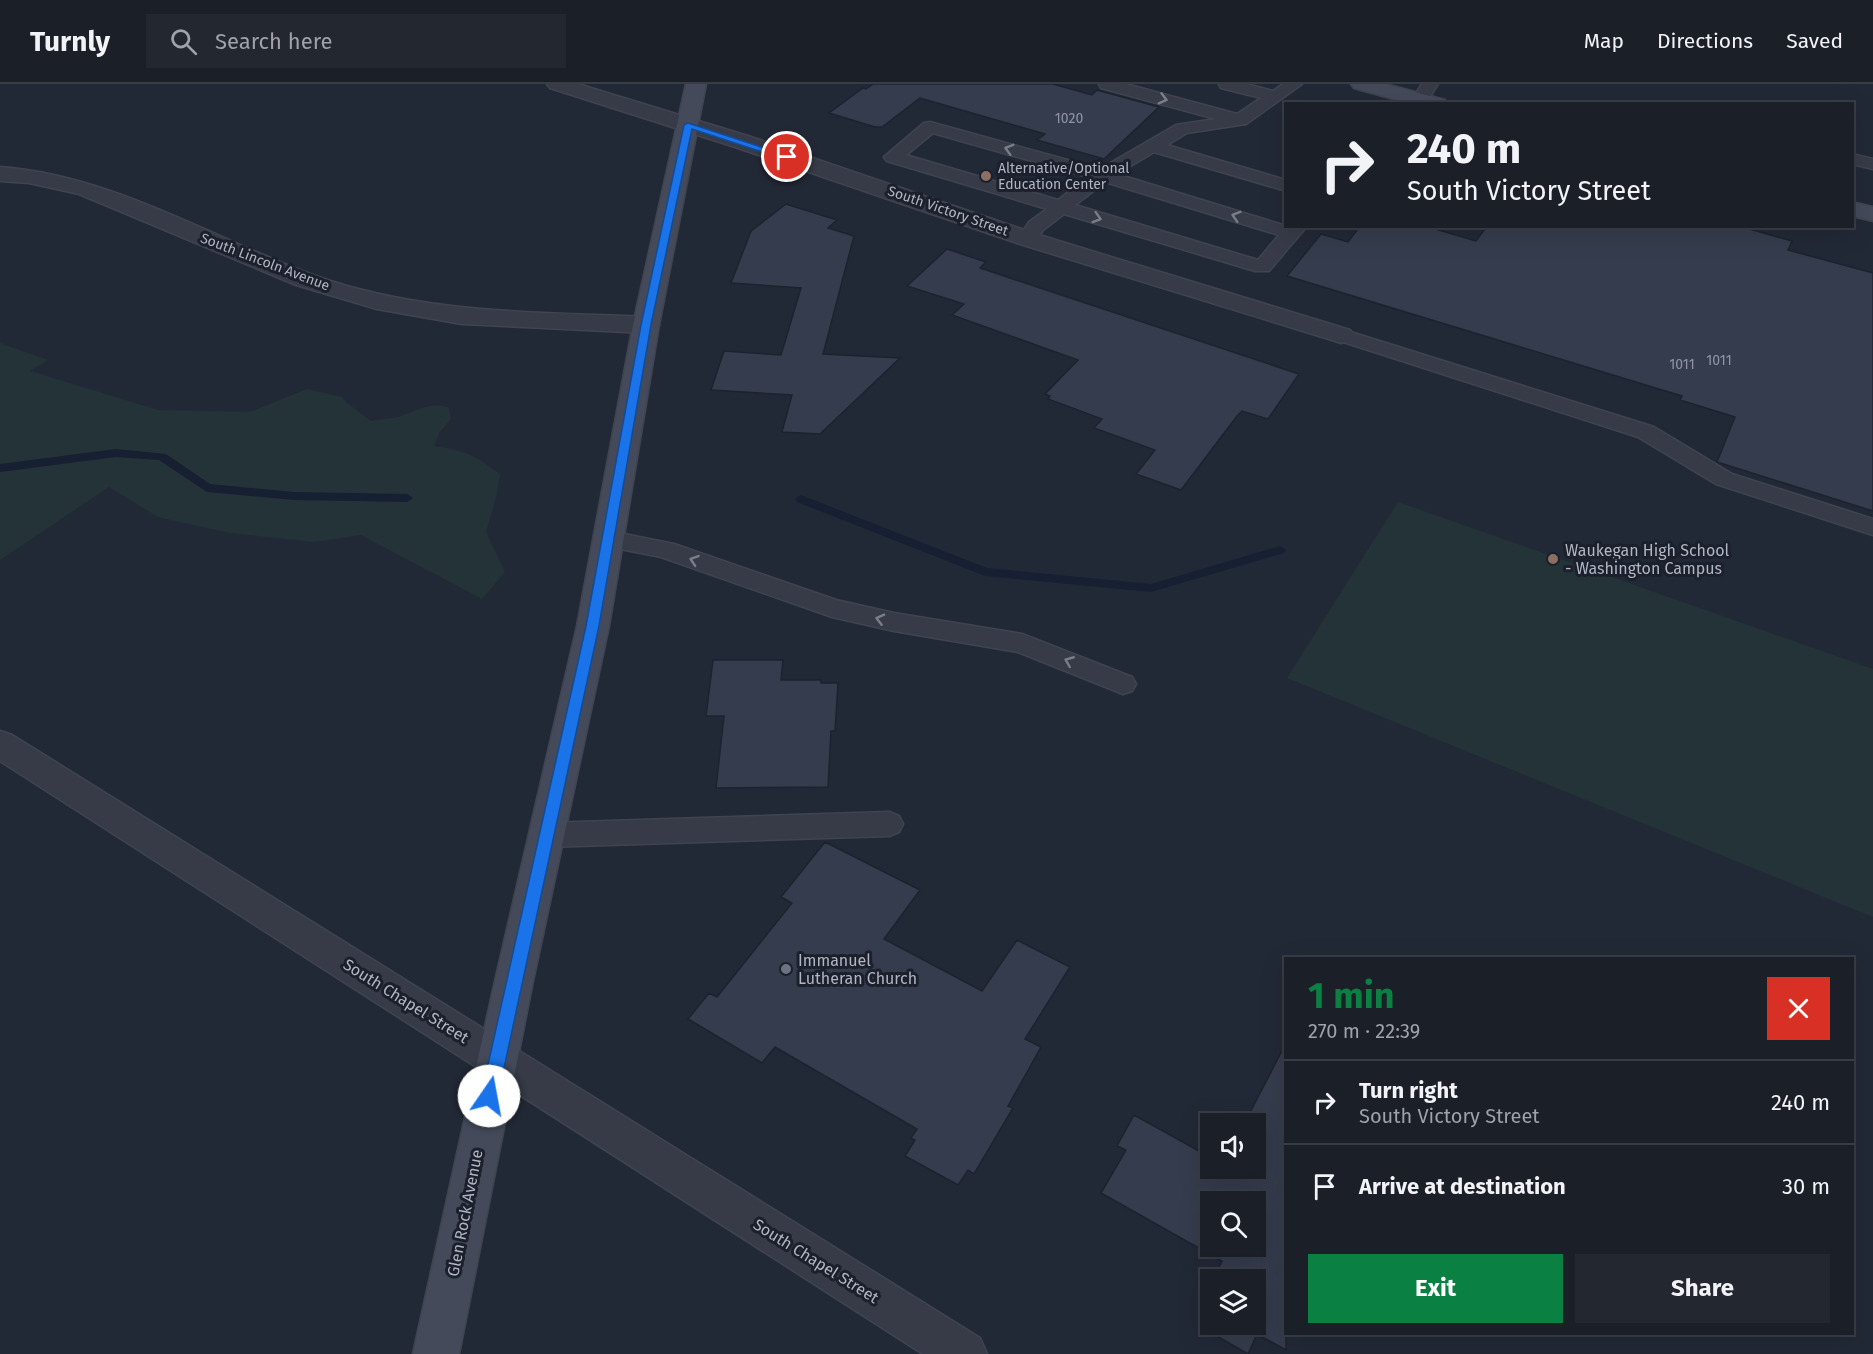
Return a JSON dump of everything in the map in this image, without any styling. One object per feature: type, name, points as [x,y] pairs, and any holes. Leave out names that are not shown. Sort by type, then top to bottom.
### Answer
[{"type":"street","name":"South Victory Street","points":[[557,84],[743,142],[1028,238],[1341,335]]},
{"type":"street","name":"Glen Rock Avenue","points":[[436,1354],[546,835],[593,626],[646,325],[696,84]]},
{"type":"street","points":[[1361,84],[1429,96]]},
{"type":"street","name":"South Lincoln Avenue","points":[[0,174],[29,176],[86,189],[305,280],[377,302],[462,316],[646,325]]},
{"type":"street","points":[[1854,209],[1873,214]]},
{"type":"street","name":"South Chapel Street","points":[[0,744],[964,1354]]},
{"type":"lane","points":[[1107,84],[1240,120]]},
{"type":"lane","points":[[1227,84],[1273,96]]},
{"type":"lane","points":[[1028,238],[1036,226],[1102,175],[1152,146],[1182,129],[1240,120],[1294,84]]},
{"type":"lane","points":[[1284,227],[930,128],[893,157],[1262,267],[1295,230]]},
{"type":"lane","points":[[1152,146],[1284,185]]},
{"type":"lane","points":[[1854,159],[1873,164]]},
{"type":"lane","points":[[1341,335],[1646,432],[1724,479],[1873,527]]},
{"type":"lane","points":[[609,539],[665,550],[832,608],[894,622],[1022,643],[1123,684]]},
{"type":"lane","points":[[546,835],[889,824]]},
{"type":"shaded area","points":[[0,343],[48,360],[30,371],[158,410],[250,412],[307,389],[342,397],[371,421],[399,417],[430,406],[449,408],[451,419],[439,433],[434,446],[470,455],[500,474],[486,532],[505,572],[482,599],[361,535],[314,542],[230,533],[158,517],[109,487],[0,560]]},
{"type":"shaded area","points":[[1398,502],[1873,669],[1873,917],[1287,678]]},
{"type":"building","name":"Alternative/Optional Education Center","points":[[873,84],[1053,84],[1092,95],[1097,90],[1159,107],[1104,159],[1037,140],[1045,134],[920,98],[882,127],[829,113],[863,88],[866,89]]},
{"type":"building","points":[[786,204],[837,220],[828,228],[854,236],[823,354],[900,358],[820,434],[782,432],[792,395],[711,390],[724,351],[781,355],[801,288],[731,283],[751,231]]},
{"type":"building","points":[[1358,228],[1432,228],[1476,241],[1486,228],[1746,228],[1792,241],[1788,250],[1873,273],[1873,511],[1717,462],[1735,417],[1680,400],[1682,396],[1287,276],[1321,234],[1348,242]]},
{"type":"building","points":[[947,249],[986,262],[980,268],[1299,374],[1268,419],[1242,411],[1181,490],[1136,474],[1155,450],[1094,428],[1102,419],[1048,399],[1050,396],[1045,394],[1078,360],[952,315],[964,304],[907,286]]},
{"type":"building","points":[[713,660],[783,660],[781,680],[821,680],[821,683],[838,683],[835,731],[831,731],[828,787],[716,788],[724,716],[706,716]]},
{"type":"building","points":[[825,842],[920,890],[884,939],[982,991],[1017,940],[1070,967],[1025,1039],[1041,1047],[1008,1106],[1013,1108],[974,1174],[968,1170],[958,1185],[905,1156],[915,1140],[911,1138],[917,1129],[775,1047],[762,1063],[688,1019],[709,993],[717,997],[792,903],[781,897]]},
{"type":"building","points":[[1284,1047],[1284,1335],[1286,1335],[1286,1350],[1259,1335],[1266,1335],[1266,1269],[1221,1269],[1219,1267],[1222,1261],[1215,1257],[1266,1257],[1266,1191],[1200,1191],[1200,1249],[1101,1193],[1126,1150],[1117,1146],[1134,1115],[1200,1151],[1200,1179],[1266,1179],[1266,1113],[1250,1113]]},
{"type":"building","points":[[1215,1335],[1257,1335],[1248,1354]]},
{"type":"waterway","points":[[0,468],[116,453],[162,457],[207,488],[294,496],[407,498]]},
{"type":"waterway","points":[[801,499],[985,572],[1151,588],[1280,550]]},
{"type":"place","name":"Alternative/Optional Education Center","points":[[986,176]]},
{"type":"place","name":"Waukegan High School - Washington Campus","points":[[1553,559]]},
{"type":"place","name":"Immanuel Lutheran Church","points":[[786,969]]},
{"type":"route","points":[[489,1096],[593,626],[646,325],[688,125],[787,157]]}]
